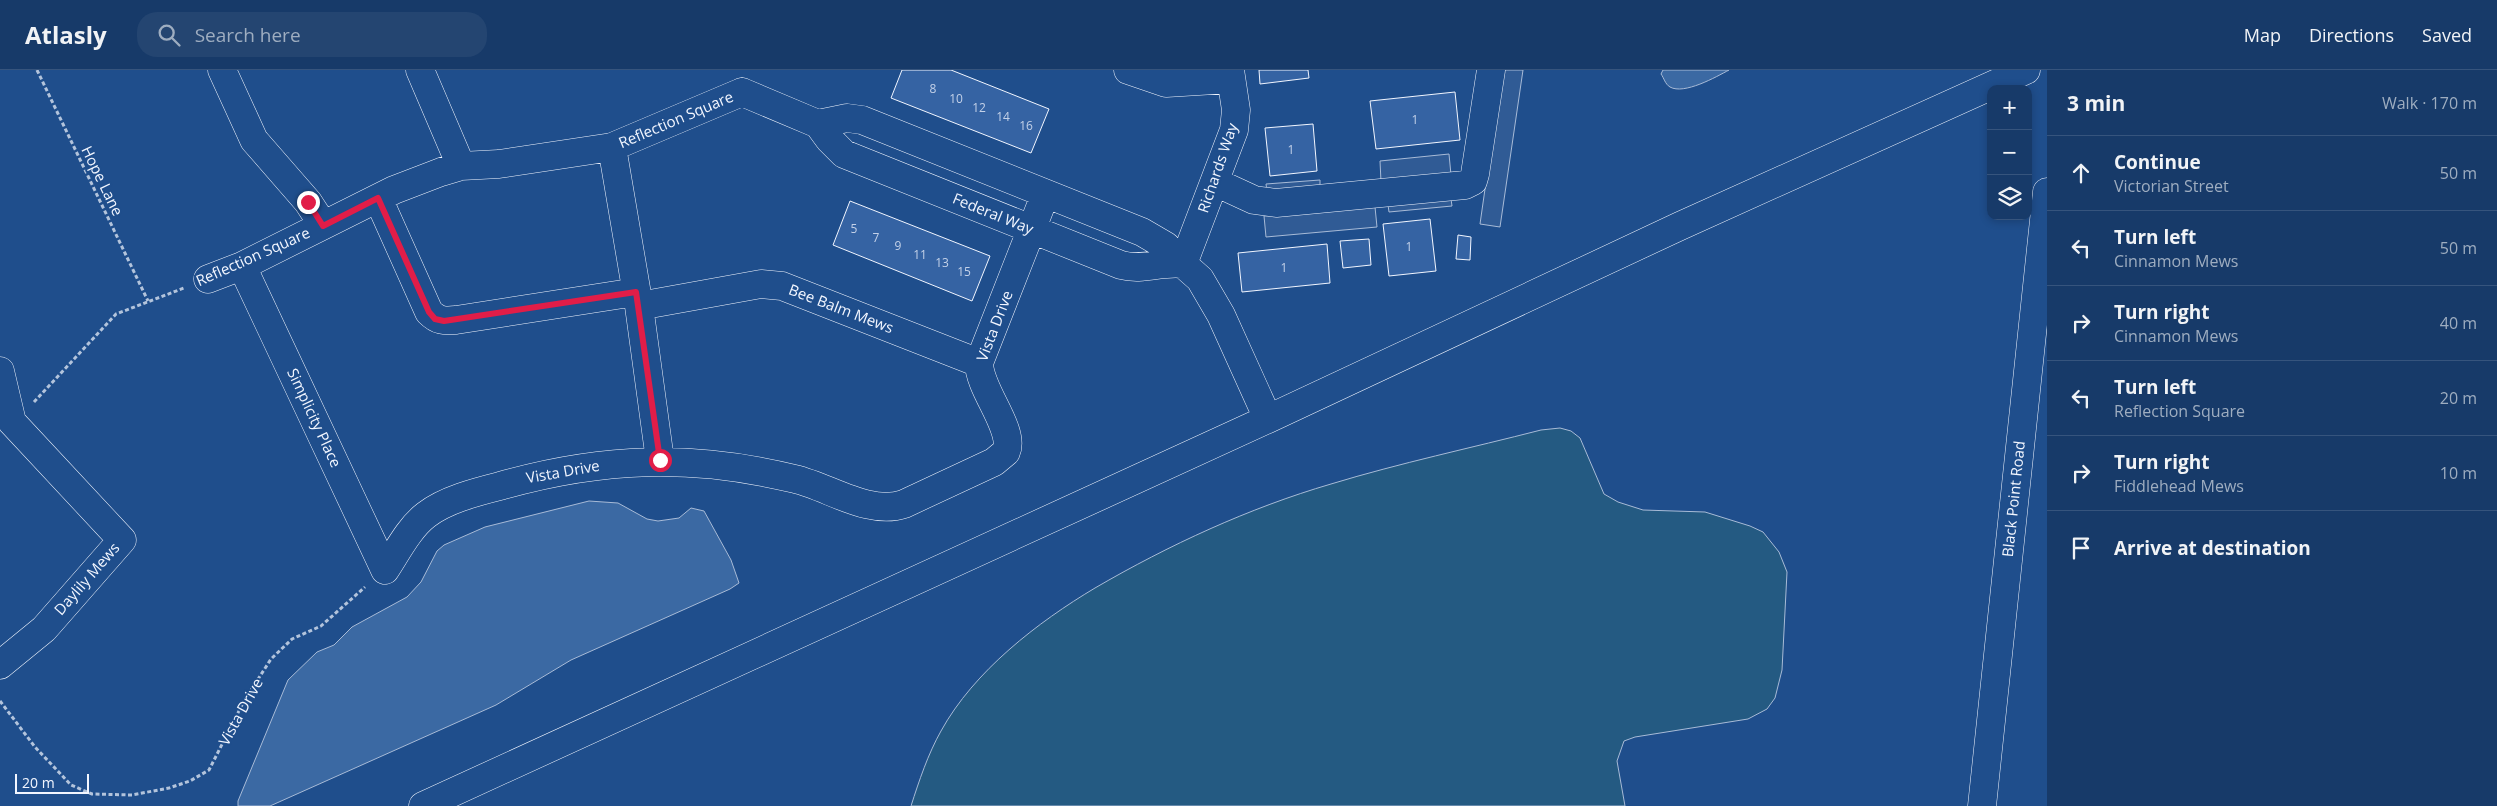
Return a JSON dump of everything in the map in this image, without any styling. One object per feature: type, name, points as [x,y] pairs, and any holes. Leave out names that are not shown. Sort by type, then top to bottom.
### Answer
[{"type":"street","points":[[222,70],[254,140],[308,202],[323,226]]},
{"type":"street","points":[[420,70],[461,166]]},
{"type":"street","points":[[1128,70],[1166,84],[1230,75]]},
{"type":"street","points":[[1216,182],[1254,200],[1276,203],[1465,185],[1473,182],[1491,70]]},
{"type":"street","points":[[423,806],[1268,419],[1680,226],[2026,70]]},
{"type":"street","name":"Richards Way","points":[[1184,264],[1234,130],[1236,110],[1230,75]]},
{"type":"street","name":"Reflection Square","points":[[208,279],[242,266],[378,198],[461,166],[498,164],[612,147],[738,81]]},
{"type":"street","name":"Federal Way","points":[[738,81],[818,124],[829,139],[844,154],[1132,268],[1148,268],[1168,262],[1184,264]]},
{"type":"street","points":[[818,124],[847,118],[862,120],[1045,195],[1142,232],[1166,246],[1200,279],[1221,315],[1268,419]]},
{"type":"street","points":[[612,147],[638,299],[660,460]]},
{"type":"street","name":"Black Point Road","points":[[1982,806],[2047,192]]},
{"type":"street","name":"Vista Drive","points":[[385,570],[425,515],[483,490],[545,474],[608,464],[660,460],[733,466],[797,479],[880,508],[895,507],[994,462],[1006,452],[1008,447],[1005,431],[981,382],[979,363],[1045,195]]},
{"type":"street","name":"Bee Balm Mews","points":[[378,198],[429,312],[435,319],[444,321],[456,320],[761,284],[782,286],[979,363]]},
{"type":"street","name":"Simplicity Place","points":[[242,266],[385,570]]},
{"type":"street","points":[[0,371],[12,422]]},
{"type":"street","name":"Daylily Mews","points":[[0,665],[44,629],[122,540],[12,422]]},
{"type":"path","name":"Hope Lane","points":[[37,70],[148,301]]},
{"type":"path","name":"Reflection Square","points":[[12,422],[38,399],[116,314],[208,279]]},
{"type":"path","name":"Vista Drive","points":[[0,701],[35,747],[71,785],[92,794],[132,795],[176,786],[209,770],[244,701],[271,660],[292,639],[321,626],[385,570]]},
{"type":"shaded area","points":[[1502,70],[1523,70],[1500,227],[1480,224]]},
{"type":"shaded area","points":[[1663,70],[1729,70],[1700,84],[1676,89],[1666,83],[1661,74]]},
{"type":"shaded area","points":[[1449,154],[1451,175],[1381,182],[1380,161]]},
{"type":"shaded area","points":[[1320,180],[1320,189],[1267,192],[1266,184]]},
{"type":"shaded area","points":[[1451,199],[1452,206],[1389,212],[1388,205]]},
{"type":"shaded area","points":[[1375,207],[1377,227],[1266,237],[1264,216]]},
{"type":"shaded area","points":[[1560,428],[1571,431],[1580,438],[1604,494],[1618,502],[1643,510],[1705,512],[1750,526],[1763,532],[1779,552],[1787,572],[1782,670],[1775,698],[1767,709],[1748,719],[1635,737],[1624,741],[1617,761],[1625,806],[911,806],[936,740],[955,709],[971,688],[989,668],[1030,632],[1073,601],[1095,588],[1152,557],[1210,529],[1270,504],[1357,476],[1409,462],[1541,430]]},
{"type":"shaded area","points":[[589,501],[618,503],[647,519],[658,521],[679,518],[691,508],[704,511],[731,560],[739,583],[730,589],[571,660],[496,705],[270,806],[238,806],[238,801],[288,680],[317,652],[334,645],[352,627],[407,597],[421,582],[437,551],[444,545],[485,527]]},
{"type":"building","points":[[902,70],[951,70],[1049,109],[1031,153],[891,98]]},
{"type":"building","points":[[1259,70],[1308,70],[1309,78],[1260,84]]},
{"type":"building","points":[[1455,92],[1460,140],[1376,149],[1370,101]]},
{"type":"building","points":[[1313,124],[1317,171],[1270,176],[1265,128]]},
{"type":"building","points":[[850,201],[990,256],[972,301],[833,245]]},
{"type":"building","points":[[1430,219],[1436,271],[1389,276],[1383,224]]},
{"type":"building","points":[[1458,235],[1471,237],[1470,260],[1456,259]]},
{"type":"building","points":[[1369,239],[1371,265],[1343,268],[1340,241]]},
{"type":"building","points":[[1327,244],[1330,283],[1242,292],[1238,253]]},
{"type":"route","points":[[308,202],[323,226],[378,198],[429,312],[435,319],[444,321],[636,292],[660,460]]}]
